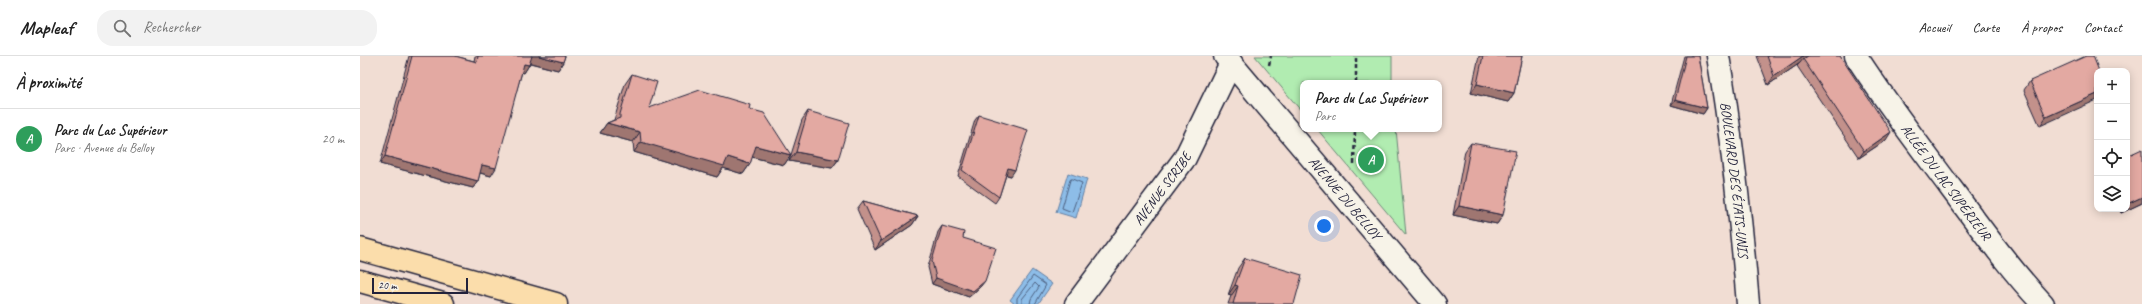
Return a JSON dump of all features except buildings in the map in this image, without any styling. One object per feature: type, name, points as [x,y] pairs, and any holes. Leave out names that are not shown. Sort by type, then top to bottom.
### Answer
[{"type":"main road","points":[[360,249],[556,304]]},
{"type":"main road","points":[[360,281],[443,304]]},
{"type":"street","name":"BOULEVARD DES ÉTATS-UNIS","points":[[1718,56],[1728,118],[1743,242],[1748,304]]},
{"type":"street","name":"ALLÉE DU LAC SUPÉRIEUR","points":[[1856,56],[1879,91],[1989,239],[2024,284],[2043,304]]},
{"type":"street","name":"AVENUE SCRIBE","points":[[1076,304],[1184,158],[1228,59]]},
{"type":"street","name":"AVENUE DU BELLOY","points":[[1228,59],[1435,304]]},
{"type":"path","points":[[1356,56],[1356,80]]},
{"type":"path","points":[[1354,167],[1355,132]]},
{"type":"green space","points":[[1255,56],[1392,56],[1392,80],[1300,80],[1300,109]]},
{"type":"green space","points":[[1320,132],[1396,132],[1406,235]]},
{"type":"water","points":[[1068,173],[1087,179],[1076,218],[1056,212]]},
{"type":"water","points":[[1032,270],[1052,284],[1038,304],[1015,304],[1010,300]]},
{"type":"place","name":"Parc du Lac Supérieur","points":[[1371,160]]}]
